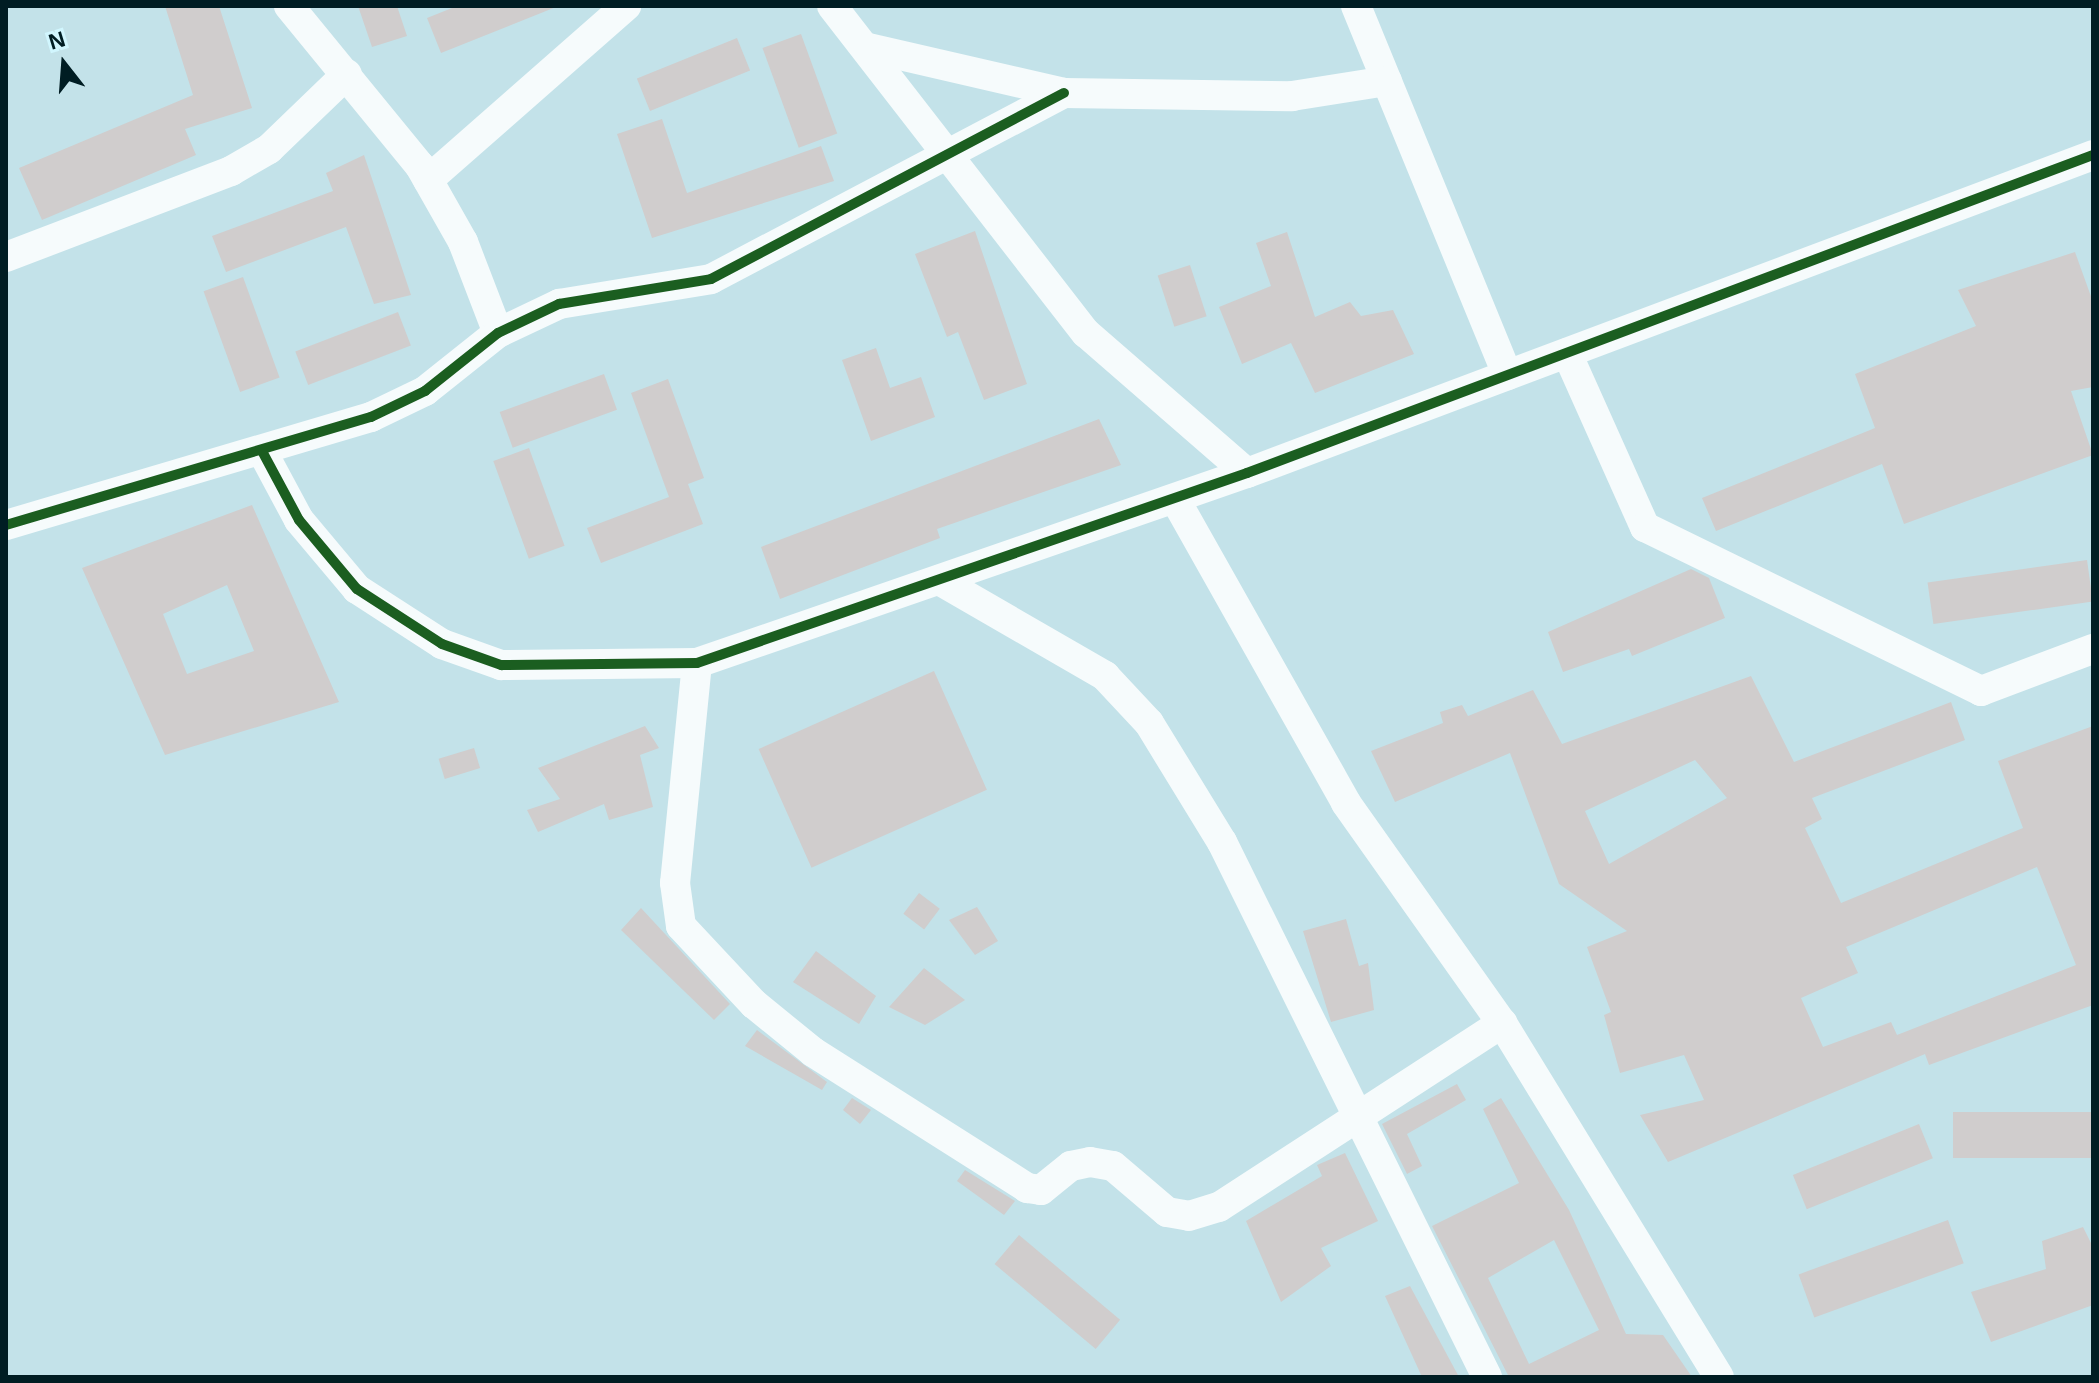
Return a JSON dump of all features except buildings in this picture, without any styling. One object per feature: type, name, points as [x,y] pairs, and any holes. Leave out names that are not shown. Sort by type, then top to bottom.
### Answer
[{"type":"street","points":[[289,6],[347,74],[428,180],[498,333]]},
{"type":"street","points":[[428,180],[626,6]]},
{"type":"street","points":[[832,6],[869,48],[943,155],[1086,333],[1247,473]]},
{"type":"street","points":[[1356,6],[1507,375]]},
{"type":"street","points":[[869,48],[1064,93],[1292,96],[1387,81]]},
{"type":"street","points":[[6,257],[231,171],[269,149],[347,74]]},
{"type":"street","points":[[6,525],[371,417],[425,391],[498,333],[559,304],[711,279],[1064,93]]},
{"type":"street","points":[[262,451],[299,520],[357,589],[442,644],[501,665],[697,663],[1247,473],[2093,155]]},
{"type":"street","points":[[1567,353],[1645,527],[1981,691],[2093,649]]},
{"type":"street","points":[[1175,499],[1346,803],[1502,1023],[1719,1377]]},
{"type":"street","points":[[939,580],[1105,676],[1149,723],[1222,842],[1355,1118],[1487,1377]]},
{"type":"street","points":[[697,663],[675,883],[681,926],[754,1004],[898,1111],[1027,1188],[1041,1190],[1071,1166],[1090,1162],[1113,1166],[1167,1212],[1189,1216],[1219,1207],[1502,1023]]},
{"type":"cycle path","points":[[6,525],[371,417],[425,391],[498,333],[559,304],[711,279],[1064,93]]},
{"type":"cycle path","points":[[262,451],[299,520],[357,589],[442,644],[501,665],[697,663],[1247,473],[2093,155]]}]
